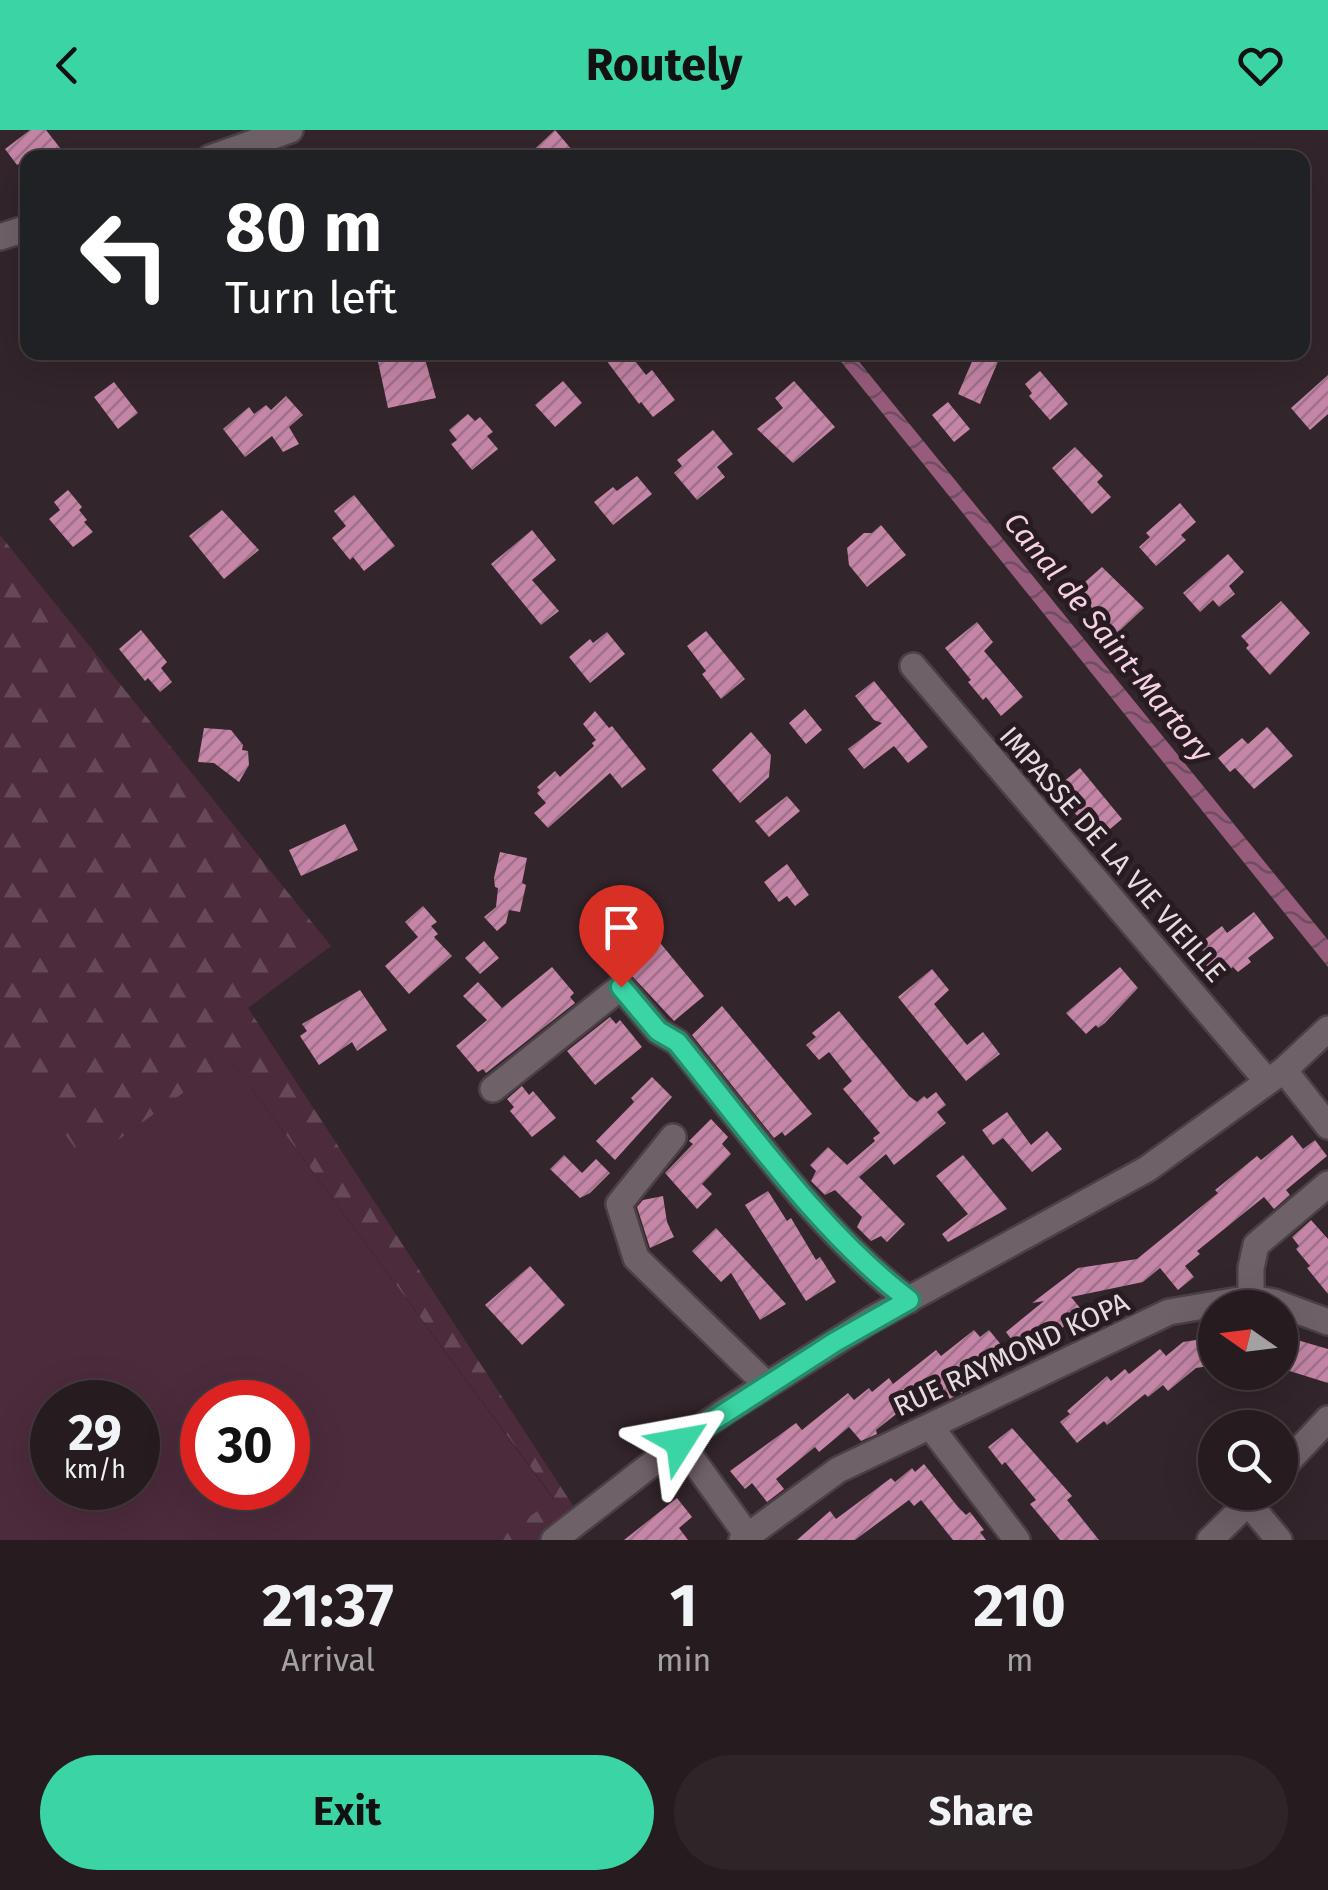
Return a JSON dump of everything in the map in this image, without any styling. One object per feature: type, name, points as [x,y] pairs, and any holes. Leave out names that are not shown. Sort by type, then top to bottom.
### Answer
[{"type":"street","points":[[233,150],[290,130]]},
{"type":"street","name":"IMPASSE DE LA VIE VIEILLE","points":[[913,666],[1276,1075],[1328,1126]]},
{"type":"street","points":[[493,1089],[621,987],[658,1031],[677,1042],[778,1167],[873,1273],[909,1300]]},
{"type":"street","points":[[554,1540],[680,1442],[768,1384],[909,1300],[1147,1170],[1276,1075],[1328,1029]]},
{"type":"street","points":[[673,1136],[619,1204],[636,1258],[768,1384]]},
{"type":"street","points":[[1251,1290],[1256,1244],[1328,1184]]},
{"type":"street","name":"RUE RAYMOND KOPA","points":[[744,1538],[838,1470],[1170,1312],[1198,1307]]},
{"type":"street","name":"RUE RAYMOND KOPA","points":[[1298,1311],[1328,1322]]},
{"type":"street","points":[[1298,1451],[1328,1419]]},
{"type":"street","points":[[930,1426],[1017,1540]]},
{"type":"street","points":[[680,1442],[744,1538]]},
{"type":"street","points":[[1210,1540],[1241,1510]]},
{"type":"street","points":[[1261,1510],[1279,1540]]},
{"type":"green space","points":[[0,535],[331,946],[248,1008],[587,1527],[571,1540],[497,1540],[554,1499],[230,1059],[86,1163],[0,1045]]},
{"type":"green space","points":[[0,1045],[86,1162],[230,1059],[554,1500],[497,1540],[0,1540]]},
{"type":"water","points":[[840,360],[858,360],[1328,940],[1328,967]]},
{"type":"building","points":[[30,130],[46,130],[62,150],[20,150],[17,165],[5,149]]},
{"type":"building","points":[[555,130],[572,150],[534,150]]},
{"type":"building","points":[[378,360],[425,360],[436,398],[388,408]]},
{"type":"building","points":[[606,360],[634,360],[646,375],[652,370],[675,400],[653,417]]},
{"type":"building","points":[[973,360],[999,360],[980,404],[958,394]]},
{"type":"building","points":[[1040,371],[1068,404],[1050,420],[1029,396],[1032,393],[1025,384]]},
{"type":"building","points":[[1328,375],[1328,414],[1310,430],[1291,408]]},
{"type":"building","points":[[563,381],[582,403],[555,427],[535,405]]},
{"type":"building","points":[[794,381],[835,427],[793,463],[757,429],[783,408],[775,398]]},
{"type":"building","points":[[114,382],[138,413],[118,429],[94,397]]},
{"type":"building","points":[[286,396],[303,415],[289,427],[299,444],[283,452],[272,436],[245,457],[223,429],[249,407],[254,414],[266,405],[271,410]]},
{"type":"building","points":[[948,402],[970,429],[954,442],[932,415]]},
{"type":"building","points":[[468,414],[475,421],[480,417],[493,432],[487,436],[498,449],[472,470],[451,444],[457,440],[449,430]]},
{"type":"building","points":[[713,430],[733,454],[717,467],[725,477],[697,500],[674,473],[682,466],[677,460]]},
{"type":"building","points":[[1075,447],[1103,476],[1097,482],[1111,497],[1092,514],[1052,468]]},
{"type":"building","points":[[637,476],[652,494],[613,525],[594,502],[613,487],[617,491]]},
{"type":"building","points":[[68,490],[82,507],[79,510],[87,520],[84,522],[93,532],[73,547],[49,519],[60,510],[54,502]]},
{"type":"building","points":[[354,495],[395,546],[364,571],[332,538],[346,526],[334,511]]},
{"type":"building","points":[[1180,503],[1196,522],[1181,535],[1186,540],[1156,566],[1139,547],[1150,537],[1146,533]]},
{"type":"building","points":[[222,510],[259,550],[224,579],[189,536]]},
{"type":"building","points":[[881,525],[906,555],[867,587],[849,565],[847,548]]},
{"type":"building","points":[[532,530],[556,560],[532,580],[559,611],[541,625],[491,564]]},
{"type":"building","points":[[1228,554],[1244,572],[1229,586],[1235,594],[1219,607],[1213,600],[1200,612],[1183,593]]},
{"type":"building","points":[[1102,567],[1144,608],[1114,636],[1077,589]]},
{"type":"building","points":[[1281,601],[1310,633],[1270,675],[1246,648],[1249,645],[1241,636]]},
{"type":"building","points":[[977,622],[993,642],[984,651],[1023,697],[1001,716],[968,682],[971,680],[945,648]]},
{"type":"building","points":[[141,630],[167,662],[161,668],[172,682],[160,692],[148,678],[145,681],[119,649]]},
{"type":"building","points":[[706,631],[745,679],[721,699],[687,646]]},
{"type":"building","points":[[607,632],[625,654],[590,683],[569,657],[590,639],[593,643]]},
{"type":"building","points":[[874,681],[928,747],[908,763],[894,746],[864,769],[848,749],[882,723],[874,720],[855,696]]},
{"type":"building","points":[[805,709],[822,730],[806,744],[789,723]]},
{"type":"building","points":[[595,711],[646,769],[622,788],[610,773],[548,828],[534,813],[546,803],[537,787],[555,771],[560,777],[594,746],[596,740],[583,724]]},
{"type":"building","points":[[1267,727],[1293,756],[1254,789],[1235,768],[1230,772],[1218,758],[1242,738],[1248,744]]},
{"type":"building","points":[[204,728],[231,730],[243,745],[242,750],[248,751],[249,765],[239,782],[214,763],[198,762]]},
{"type":"building","points":[[751,732],[771,755],[769,777],[740,803],[712,770]]},
{"type":"building","points":[[1080,768],[1122,819],[1097,840],[1055,789]]},
{"type":"building","points":[[787,796],[800,811],[769,837],[755,821]]},
{"type":"building","points":[[345,824],[358,850],[301,876],[289,850]]},
{"type":"building","points":[[500,852],[527,858],[522,883],[526,885],[520,912],[509,910],[506,923],[497,931],[484,917],[496,907],[498,888],[494,878]]},
{"type":"building","points":[[787,864],[809,895],[795,906],[787,896],[779,902],[764,882]]},
{"type":"building","points":[[619,893],[704,996],[674,1021],[623,971],[587,927],[596,919],[593,914]]},
{"type":"building","points":[[423,906],[437,922],[431,926],[438,934],[434,937],[452,956],[409,994],[385,966],[418,937],[405,922]]},
{"type":"building","points":[[1254,912],[1274,938],[1248,958],[1251,962],[1238,972],[1233,967],[1214,983],[1198,964],[1207,956],[1198,945],[1222,926],[1227,933]]},
{"type":"building","points":[[484,941],[499,958],[480,974],[465,958]]},
{"type":"building","points":[[552,967],[574,993],[570,997],[575,1003],[486,1073],[483,1069],[478,1072],[456,1046],[487,1020],[463,996],[478,982],[502,1008]]},
{"type":"building","points":[[1120,967],[1138,988],[1105,1023],[1086,1034],[1066,1013]]},
{"type":"building","points":[[932,969],[949,990],[934,1004],[950,1024],[967,1045],[983,1032],[1000,1054],[966,1081],[898,997]]},
{"type":"building","points":[[360,990],[387,1030],[357,1051],[352,1042],[319,1065],[300,1036],[307,1031],[302,1024]]},
{"type":"building","points":[[722,1006],[812,1114],[785,1136],[782,1132],[774,1138],[692,1035]]},
{"type":"building","points":[[839,1011],[909,1096],[917,1102],[936,1092],[946,1105],[937,1112],[946,1123],[894,1165],[886,1154],[859,1177],[905,1224],[887,1242],[881,1236],[871,1241],[857,1227],[862,1217],[835,1190],[825,1195],[811,1181],[816,1171],[810,1165],[828,1147],[847,1165],[880,1133],[843,1089],[852,1081],[829,1052],[819,1060],[806,1045],[816,1037],[812,1033]]},
{"type":"building","points":[[610,1017],[616,1024],[620,1020],[642,1047],[595,1085],[567,1051]]},
{"type":"building","points":[[652,1077],[672,1097],[615,1160],[596,1141]]},
{"type":"building","points":[[522,1086],[529,1095],[533,1091],[556,1118],[532,1137],[510,1111],[514,1107],[507,1099]]},
{"type":"building","points":[[1007,1112],[1031,1145],[1047,1131],[1062,1149],[1032,1172],[1003,1138],[993,1145],[982,1130]]},
{"type":"building","points":[[711,1119],[728,1137],[722,1144],[731,1154],[702,1184],[712,1194],[697,1209],[665,1173]]},
{"type":"building","points":[[1292,1135],[1303,1149],[1315,1140],[1327,1156],[1286,1190],[1290,1195],[1274,1209],[1264,1197],[1197,1251],[1200,1254],[1185,1266],[1194,1277],[1178,1290],[1160,1268],[1143,1282],[1071,1297],[1091,1321],[1075,1334],[1067,1324],[1035,1350],[1032,1346],[1022,1354],[1006,1332],[1044,1301],[1032,1303],[1078,1268],[1137,1259],[1257,1156],[1261,1160]]},
{"type":"building","points":[[564,1155],[582,1173],[596,1159],[610,1173],[580,1198],[550,1169]]},
{"type":"building","points":[[963,1155],[1007,1209],[948,1242],[942,1234],[968,1214],[936,1176]]},
{"type":"building","points":[[768,1191],[836,1282],[806,1301],[745,1205]]},
{"type":"building","points":[[663,1196],[674,1237],[650,1248],[637,1207],[643,1200]]},
{"type":"building","points":[[1311,1220],[1328,1239],[1328,1294],[1307,1268],[1310,1266],[1292,1237]]},
{"type":"building","points":[[716,1228],[786,1304],[760,1320],[731,1273],[721,1282],[692,1251]]},
{"type":"building","points":[[530,1266],[565,1305],[522,1345],[485,1305]]},
{"type":"building","points":[[974,1330],[980,1337],[989,1330],[1003,1347],[961,1379],[968,1388],[961,1393],[950,1399],[937,1382],[876,1430],[877,1434],[861,1441],[849,1427],[819,1452],[815,1447],[776,1479],[784,1489],[767,1502],[752,1483],[745,1489],[730,1471],[796,1423],[802,1430],[848,1393],[854,1400],[889,1378],[893,1384],[936,1350],[941,1356]]},
{"type":"building","points":[[1198,1340],[1198,1368],[1168,1391],[1163,1385],[1148,1397],[1145,1394],[1077,1443],[1060,1422],[1107,1376],[1111,1381],[1125,1369],[1129,1374],[1160,1349],[1166,1356],[1183,1342]]},
{"type":"building","points":[[1298,1340],[1328,1349],[1328,1383],[1298,1374]]},
{"type":"building","points":[[1012,1428],[1072,1496],[1067,1500],[1099,1540],[1060,1540],[1030,1504],[1036,1500],[988,1447]]},
{"type":"building","points":[[924,1464],[958,1507],[966,1515],[970,1512],[984,1530],[980,1532],[986,1540],[953,1540],[921,1500],[914,1506],[909,1500],[855,1540],[797,1540],[830,1511],[836,1519],[891,1478],[895,1482]]},
{"type":"building","points":[[677,1498],[692,1517],[679,1528],[688,1540],[624,1540]]},
{"type":"route","points":[[621,987],[658,1031],[677,1042],[778,1167],[873,1273],[909,1300],[835,1342],[680,1442]]},
{"type":"water label","name":"Canal de Saint-Martory","points":[[1108,637]]}]
